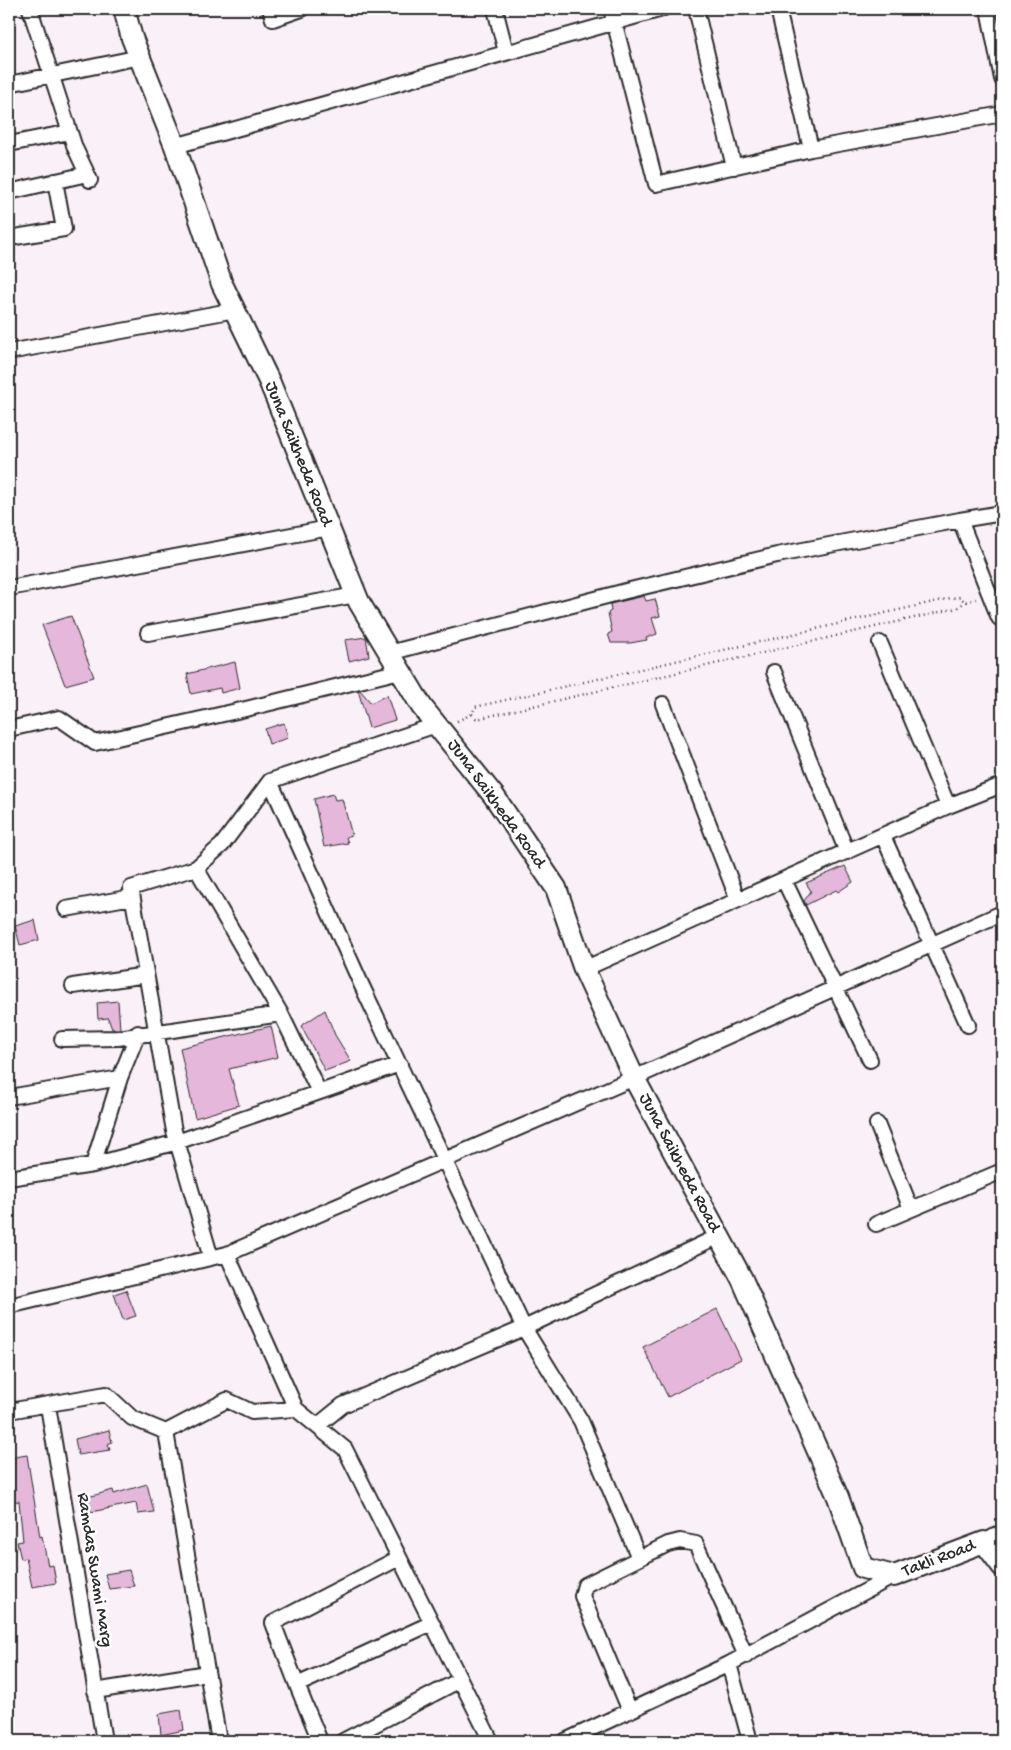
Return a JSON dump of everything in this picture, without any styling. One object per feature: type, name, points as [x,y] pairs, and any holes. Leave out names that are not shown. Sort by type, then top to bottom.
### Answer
[{"type":"main road","name":"Juna Saikheda Road","points":[[124,9],[222,284],[270,383],[356,595],[422,707],[494,796],[556,888],[584,970],[634,1078],[742,1279],[838,1497],[862,1568],[894,1576]]},
{"type":"main road","name":"Takli Road","points":[[894,1576],[984,1542],[1002,1566]]},
{"type":"street","points":[[9,192],[55,181],[89,177],[70,132],[30,9]]},
{"type":"street","points":[[270,9],[273,19],[302,9]]},
{"type":"street","points":[[495,9],[506,52]]},
{"type":"street","points":[[611,9],[656,184],[811,150],[1002,114]]},
{"type":"street","points":[[174,146],[662,9]]},
{"type":"street","points":[[696,9],[734,167]]},
{"type":"street","points":[[778,9],[811,150]]},
{"type":"street","points":[[988,9],[1002,79]]},
{"type":"street","points":[[9,84],[140,57]]},
{"type":"street","points":[[9,144],[70,132]]},
{"type":"street","points":[[9,238],[64,229],[55,181]]},
{"type":"street","points":[[9,352],[235,310]]},
{"type":"street","points":[[389,653],[626,591],[777,555],[1002,513]]},
{"type":"street","points":[[960,520],[1001,620]]},
{"type":"street","points":[[9,588],[329,528]]},
{"type":"street","points":[[148,633],[356,595]]},
{"type":"street","points":[[880,642],[948,806]]},
{"type":"street","points":[[9,729],[59,718],[95,743],[250,708],[400,671]]},
{"type":"street","points":[[774,672],[847,852]]},
{"type":"street","points":[[663,704],[738,900]]},
{"type":"street","points":[[211,1258],[177,1142],[131,888],[196,868],[222,845],[270,781],[438,727]]},
{"type":"street","points":[[270,781],[524,1328],[581,1421],[639,1558]]},
{"type":"street","points":[[584,970],[948,806],[1002,785]]},
{"type":"street","points":[[883,836],[968,1025]]},
{"type":"street","points":[[196,868],[281,1014],[319,1092]]},
{"type":"street","points":[[784,880],[870,1060]]},
{"type":"street","points":[[66,909],[132,897]]},
{"type":"street","points":[[9,1306],[227,1254],[634,1078],[1002,913]]},
{"type":"street","points":[[73,986],[146,976]]},
{"type":"street","points":[[62,1039],[118,1038],[138,1033],[281,1014]]},
{"type":"street","points":[[92,1165],[120,1078],[138,1033]]},
{"type":"street","points":[[9,1178],[92,1165],[177,1142],[400,1064]]},
{"type":"street","points":[[9,1096],[120,1078]]},
{"type":"street","points":[[876,1124],[911,1209]]},
{"type":"street","points":[[876,1224],[1002,1170]]},
{"type":"street","points":[[317,1426],[343,1405],[524,1328],[719,1236]]},
{"type":"street","points":[[227,1254],[296,1410],[345,1449],[491,1741]]},
{"type":"street","points":[[9,1411],[48,1406],[106,1394],[132,1418],[166,1432]]},
{"type":"street","points":[[166,1432],[227,1400],[252,1412],[296,1410]]},
{"type":"street","name":"Ramdas Swami Marg","points":[[48,1406],[104,1741]]},
{"type":"street","points":[[166,1432],[219,1741]]},
{"type":"street","points":[[984,1542],[1002,1532]]},
{"type":"street","points":[[630,1711],[582,1596],[585,1585],[639,1558],[680,1541],[696,1544],[746,1656]]},
{"type":"street","points":[[320,1741],[273,1623],[399,1558]]},
{"type":"street","points":[[566,1741],[746,1656],[894,1576]]},
{"type":"street","points":[[298,1685],[432,1623]]},
{"type":"street","points":[[730,1664],[750,1741]]},
{"type":"street","points":[[95,1691],[207,1674]]},
{"type":"street","points":[[343,1741],[460,1680]]},
{"type":"path","points":[[472,714],[476,718],[482,718],[957,608],[965,602],[990,595]]},
{"type":"path","points":[[438,727],[472,714],[476,707],[960,596],[965,602]]},
{"type":"building","points":[[644,596],[646,601],[655,599],[660,616],[652,618],[657,634],[646,638],[647,640],[630,643],[611,643],[608,634],[612,632],[608,613],[611,611],[610,604]]},
{"type":"building","points":[[71,616],[94,677],[65,685],[42,625]]},
{"type":"building","points":[[366,637],[369,656],[349,661],[345,640]]},
{"type":"building","points":[[235,662],[240,688],[221,693],[220,688],[191,694],[187,674]]},
{"type":"building","points":[[358,690],[371,703],[387,695],[395,720],[369,728]]},
{"type":"building","points":[[284,723],[288,738],[269,744],[265,729]]},
{"type":"building","points":[[333,794],[335,800],[342,799],[352,835],[346,837],[348,843],[324,847],[314,799]]},
{"type":"building","points":[[845,866],[853,882],[838,892],[836,890],[806,905],[804,901],[811,891],[806,883]]},
{"type":"building","points":[[35,920],[39,940],[20,945],[15,926]]},
{"type":"building","points":[[118,1001],[120,1029],[112,1029],[108,1018],[98,1019],[97,1003]]},
{"type":"building","points":[[325,1010],[335,1035],[351,1061],[325,1071],[301,1026]]},
{"type":"building","points":[[271,1026],[278,1057],[229,1069],[239,1105],[195,1118],[180,1048]]},
{"type":"building","points":[[126,1290],[136,1316],[123,1320],[114,1294]]},
{"type":"building","points":[[717,1309],[741,1359],[668,1397],[643,1347]]},
{"type":"building","points":[[109,1430],[112,1442],[108,1444],[110,1450],[78,1455],[75,1439]]},
{"type":"building","points":[[27,1455],[40,1537],[42,1536],[48,1566],[53,1565],[56,1583],[32,1587],[26,1558],[21,1559],[17,1542],[23,1541],[19,1501],[10,1502],[9,1493],[9,1458]]},
{"type":"building","points":[[147,1484],[154,1512],[138,1514],[136,1503],[91,1512],[88,1497],[113,1490],[114,1494]]},
{"type":"building","points":[[129,1570],[134,1586],[109,1589],[105,1574]]},
{"type":"building","points":[[181,1710],[184,1730],[161,1735],[159,1714]]}]
